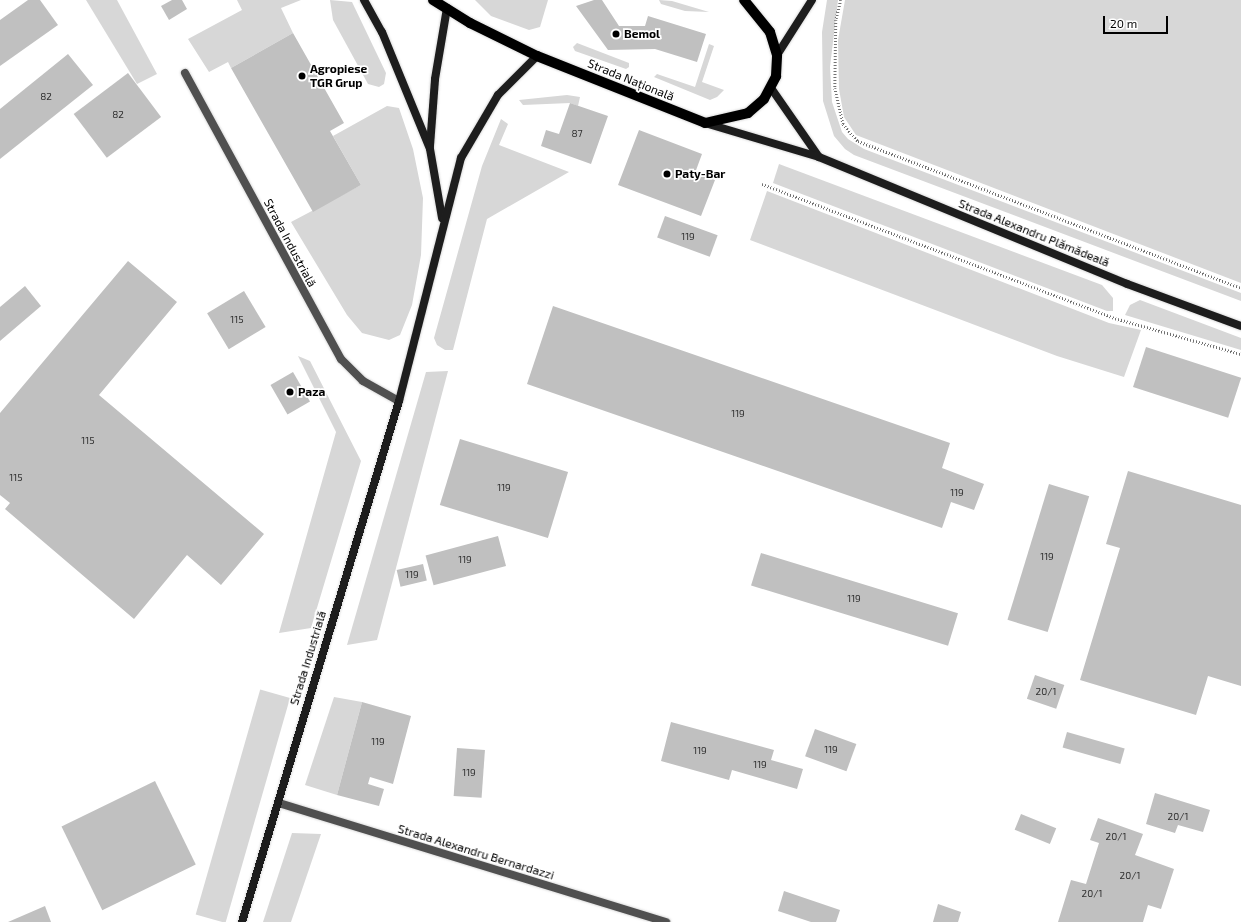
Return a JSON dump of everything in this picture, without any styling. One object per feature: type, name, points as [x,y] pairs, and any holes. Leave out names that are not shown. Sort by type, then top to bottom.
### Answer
[{"type":"main road","name":"Strada Națională","points":[[433,0],[447,4],[537,56],[705,123]]},
{"type":"main road","points":[[705,123],[748,113],[771,88],[776,76],[777,55],[770,32],[744,0]]},
{"type":"street","name":"Strada Industrială","points":[[364,0],[382,32],[430,149],[442,221]]},
{"type":"street","points":[[777,55],[812,0]]},
{"type":"street","name":"Strada Industrială","points":[[430,149],[435,78],[447,4]]},
{"type":"street","name":"Strada Industrială","points":[[242,922],[399,401],[427,297],[442,221],[461,158],[480,122],[498,95],[537,56]]},
{"type":"street","points":[[771,88],[819,157]]},
{"type":"street","name":"Strada Alexandru Plămădeală","points":[[705,123],[819,157],[1127,284],[1241,326]]},
{"type":"lane","name":"Strada Industrială","points":[[185,73],[341,359],[363,381],[399,401]]},
{"type":"lane","name":"Strada Alexandru Bernardazzi","points":[[279,803],[666,922]]},
{"type":"path","points":[[842,0],[836,20],[835,88],[843,124],[858,141],[1241,288]]},
{"type":"path","points":[[762,184],[1118,319],[1241,354]]},
{"type":"shaded area","points":[[86,0],[117,0],[157,74],[137,84]]},
{"type":"shaded area","points":[[237,0],[301,0],[281,8],[293,33],[231,68],[228,62],[209,72],[188,39],[242,10]]},
{"type":"shaded area","points":[[330,0],[352,2],[386,73],[384,84],[379,87],[368,84],[333,20]]},
{"type":"shaded area","points":[[475,0],[548,0],[540,27],[529,30],[491,16]]},
{"type":"shaded area","points":[[659,0],[672,1],[709,12],[685,11],[661,4]]},
{"type":"shaded area","points":[[827,0],[838,0],[830,67],[832,102],[842,132],[848,139],[864,149],[1241,293],[1241,301],[854,155],[845,149],[834,136],[823,101],[822,32]]},
{"type":"shaded area","points":[[845,0],[1241,0],[1241,283],[856,135],[844,117],[839,89],[838,40]]},
{"type":"shaded area","points":[[577,43],[629,63],[629,67],[626,69],[575,51],[573,47]]},
{"type":"shaded area","points":[[709,44],[714,46],[702,82],[724,90],[717,97],[710,100],[654,77],[657,74],[695,87]]},
{"type":"shaded area","points":[[567,95],[580,97],[578,106],[570,103],[523,105],[519,100]]},
{"type":"shaded area","points":[[387,106],[399,108],[413,149],[423,198],[421,255],[412,305],[400,335],[389,340],[362,333],[347,315],[291,222],[361,185],[333,136]]},
{"type":"shaded area","points":[[501,119],[508,124],[499,145],[569,172],[487,219],[453,350],[445,350],[437,345],[434,338],[482,166]]},
{"type":"shaded area","points":[[779,164],[1102,285],[1113,298],[1113,311],[1107,311],[773,183]]},
{"type":"shaded area","points":[[767,191],[1109,323],[1141,330],[1124,377],[1057,356],[750,240]]},
{"type":"shaded area","points":[[1140,300],[1241,338],[1241,350],[1125,315],[1130,305]]},
{"type":"shaded area","points":[[298,356],[310,361],[361,461],[311,628],[279,633],[336,432]]},
{"type":"shaded area","points":[[448,371],[377,640],[347,645],[426,372]]},
{"type":"shaded area","points":[[260,689],[290,698],[226,922],[196,914]]},
{"type":"shaded area","points":[[334,697],[362,702],[337,795],[305,785]]},
{"type":"shaded area","points":[[292,833],[321,834],[291,922],[263,922]]},
{"type":"building","points":[[28,0],[40,0],[58,25],[0,66],[0,20]]},
{"type":"building","points":[[172,0],[182,0],[187,9],[169,20],[161,6]]},
{"type":"building","points":[[594,0],[602,0],[619,26],[645,26],[648,16],[706,34],[697,62],[655,49],[608,50],[576,6]]},
{"type":"building","points":[[293,33],[344,123],[330,131],[361,185],[313,212],[231,68]]},
{"type":"building","points":[[68,54],[93,85],[0,159],[0,109]]},
{"type":"building","points":[[128,73],[161,117],[107,158],[74,114]]},
{"type":"building","points":[[570,103],[608,116],[591,164],[541,146],[546,130],[559,134]]},
{"type":"building","points":[[639,130],[702,154],[695,173],[715,180],[701,216],[618,185]]},
{"type":"building","points":[[665,216],[718,235],[710,257],[657,238]]},
{"type":"building","points":[[128,261],[177,302],[99,395],[264,534],[221,585],[187,555],[134,619],[5,509],[10,503],[0,495],[0,413]]},
{"type":"building","points":[[25,286],[41,306],[0,341],[0,307]]},
{"type":"building","points":[[244,291],[266,327],[229,349],[207,313]]},
{"type":"building","points":[[553,306],[950,443],[942,468],[984,484],[974,510],[951,502],[942,528],[527,384]]},
{"type":"building","points":[[1146,347],[1241,378],[1228,418],[1133,387]]},
{"type":"building","name":"Paza","points":[[293,372],[310,401],[287,414],[270,385]]},
{"type":"building","points":[[460,439],[568,472],[548,538],[440,505]]},
{"type":"building","points":[[1128,471],[1241,505],[1241,686],[1208,676],[1196,715],[1080,680],[1120,548],[1106,544]]},
{"type":"building","points":[[1049,484],[1089,496],[1048,632],[1007,620]]},
{"type":"building","points":[[498,536],[506,566],[434,585],[426,555]]},
{"type":"building","points":[[761,553],[958,613],[948,646],[751,586]]},
{"type":"building","points":[[423,564],[427,581],[401,587],[397,570]]},
{"type":"building","points":[[1035,675],[1064,685],[1056,709],[1027,699]]},
{"type":"building","points":[[362,702],[411,716],[393,784],[370,777],[368,784],[384,789],[379,806],[337,795]]},
{"type":"building","points":[[671,722],[774,750],[771,760],[803,769],[797,789],[732,770],[729,780],[661,761]]},
{"type":"building","points":[[815,729],[856,744],[846,771],[805,756]]},
{"type":"building","points":[[1067,732],[1125,749],[1120,764],[1063,747]]},
{"type":"building","points":[[457,748],[485,750],[482,798],[454,796]]},
{"type":"building","points":[[155,781],[196,865],[102,910],[62,827]]},
{"type":"building","points":[[1155,793],[1210,810],[1203,832],[1178,825],[1175,833],[1146,824]]},
{"type":"building","points":[[1021,814],[1056,828],[1050,844],[1015,830]]},
{"type":"building","points":[[1098,818],[1143,834],[1135,855],[1174,869],[1161,909],[1148,905],[1143,922],[1058,922],[1071,880],[1086,884],[1099,843],[1090,840]]},
{"type":"building","points":[[784,891],[840,910],[836,922],[811,922],[778,911]]},
{"type":"building","points":[[938,904],[961,912],[958,922],[933,922]]},
{"type":"building","points":[[45,906],[51,922],[8,922]]},
{"type":"place","name":"Bemol","points":[[616,34]]},
{"type":"place","name":"Agropiese TGR Grup","points":[[302,76]]},
{"type":"place","name":"Paty-Bar","points":[[667,174]]},
{"type":"place","name":"Paza","points":[[290,392]]}]
